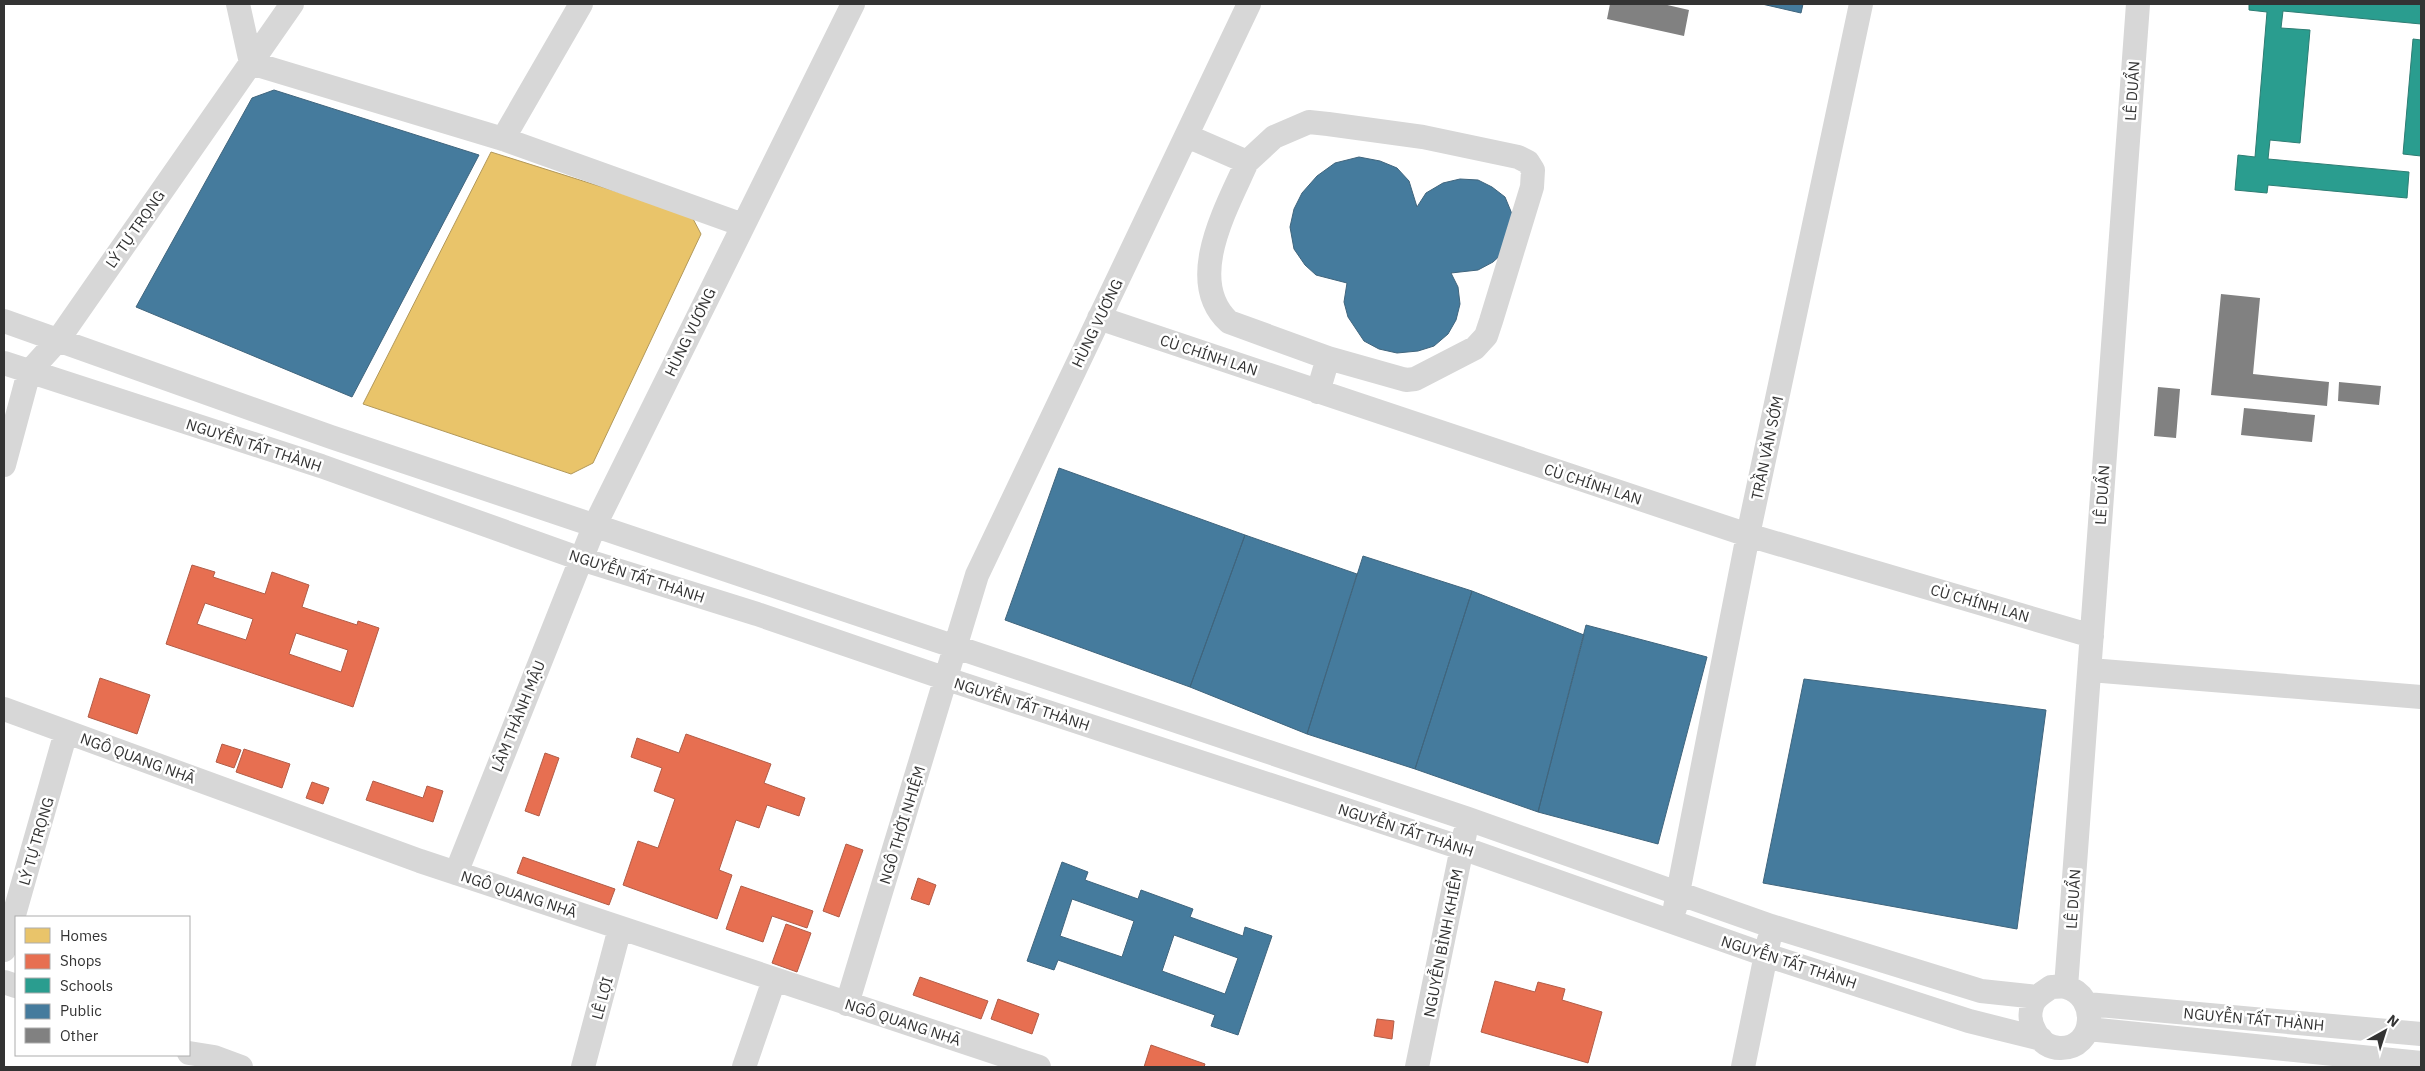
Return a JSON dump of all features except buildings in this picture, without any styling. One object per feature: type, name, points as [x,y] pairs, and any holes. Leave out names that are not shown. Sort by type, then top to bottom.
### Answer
[{"type":"street","points":[[238,4],[251,63],[503,139],[743,225]]},
{"type":"street","name":"LÝ TỰ TRỌNG","points":[[4,465],[29,372],[58,340],[292,4]]},
{"type":"street","points":[[503,139],[581,4]]},
{"type":"street","name":"HÙNG VƯƠNG","points":[[581,559],[594,527],[853,4]]},
{"type":"street","name":"HÙNG VƯƠNG","points":[[956,647],[964,613],[978,574],[1249,4]]},
{"type":"street","name":"TRẦN VĂN SỚM","points":[[1671,922],[1679,894],[1748,535],[1861,4]]},
{"type":"street","name":"LÊ DUẨN","points":[[2066,987],[2138,4]]},
{"type":"street","points":[[1309,122],[1423,137],[1489,150],[1518,157],[1528,162],[1533,170],[1532,187],[1486,336],[1475,348],[1415,379],[1406,380],[1328,358],[1229,322],[1218,312],[1212,301],[1208,284],[1209,264],[1226,210],[1246,162],[1274,137],[1309,122]]},
{"type":"street","points":[[1187,136],[1246,162]]},
{"type":"street","name":"CÙ CHÍNH LAN","points":[[1099,318],[1748,535],[2092,636]]},
{"type":"street","name":"NGUYỄN TẤT THÀNH","points":[[4,321],[330,437],[1468,819],[1771,926],[1981,991],[2037,997]]},
{"type":"street","points":[[1318,392],[1328,358]]},
{"type":"street","name":"NGUYỄN TẤT THÀNH","points":[[4,363],[321,466],[581,559],[757,614],[947,679],[1462,848],[1766,955],[1969,1021],[2052,1052]]},
{"type":"street","points":[[321,466],[330,437]]},
{"type":"street","name":"LÂM THÀNH MẬU","points":[[456,873],[581,559]]},
{"type":"street","points":[[757,614],[767,584]]},
{"type":"street","name":"NGÔ THỜI NHIỆM","points":[[847,1004],[956,647]]},
{"type":"street","points":[[2090,670],[2421,697]]},
{"type":"street","name":"NGÔ QUANG NHÃ","points":[[4,709],[456,873],[1039,1067]]},
{"type":"street","points":[[1193,760],[1202,730]]},
{"type":"street","name":"LÝ TỰ TRỌNG","points":[[4,950],[66,732]]},
{"type":"street","name":"NGUYỄN BỈNH KHIÊM","points":[[1417,1067],[1468,819]]},
{"type":"street","points":[[1743,1067],[1771,926]]},
{"type":"street","name":"LÊ LỢI","points":[[583,1067],[620,928]]},
{"type":"street","points":[[744,1067],[774,980]]},
{"type":"street","points":[[2050,987],[2066,987],[2079,994],[2087,1004],[2090,1016],[2088,1029],[2082,1039],[2071,1046],[2052,1052],[2031,1026],[2032,1005],[2037,997],[2050,987]]},
{"type":"street","name":"NGUYỄN TẤT THÀNH","points":[[2087,1004],[2421,1034]]},
{"type":"street","name":"NGUYỄN TẤT THÀNH","points":[[2088,1029],[2421,1063]]},
{"type":"street","points":[[190,1053],[214,1057],[241,1067]]}]
